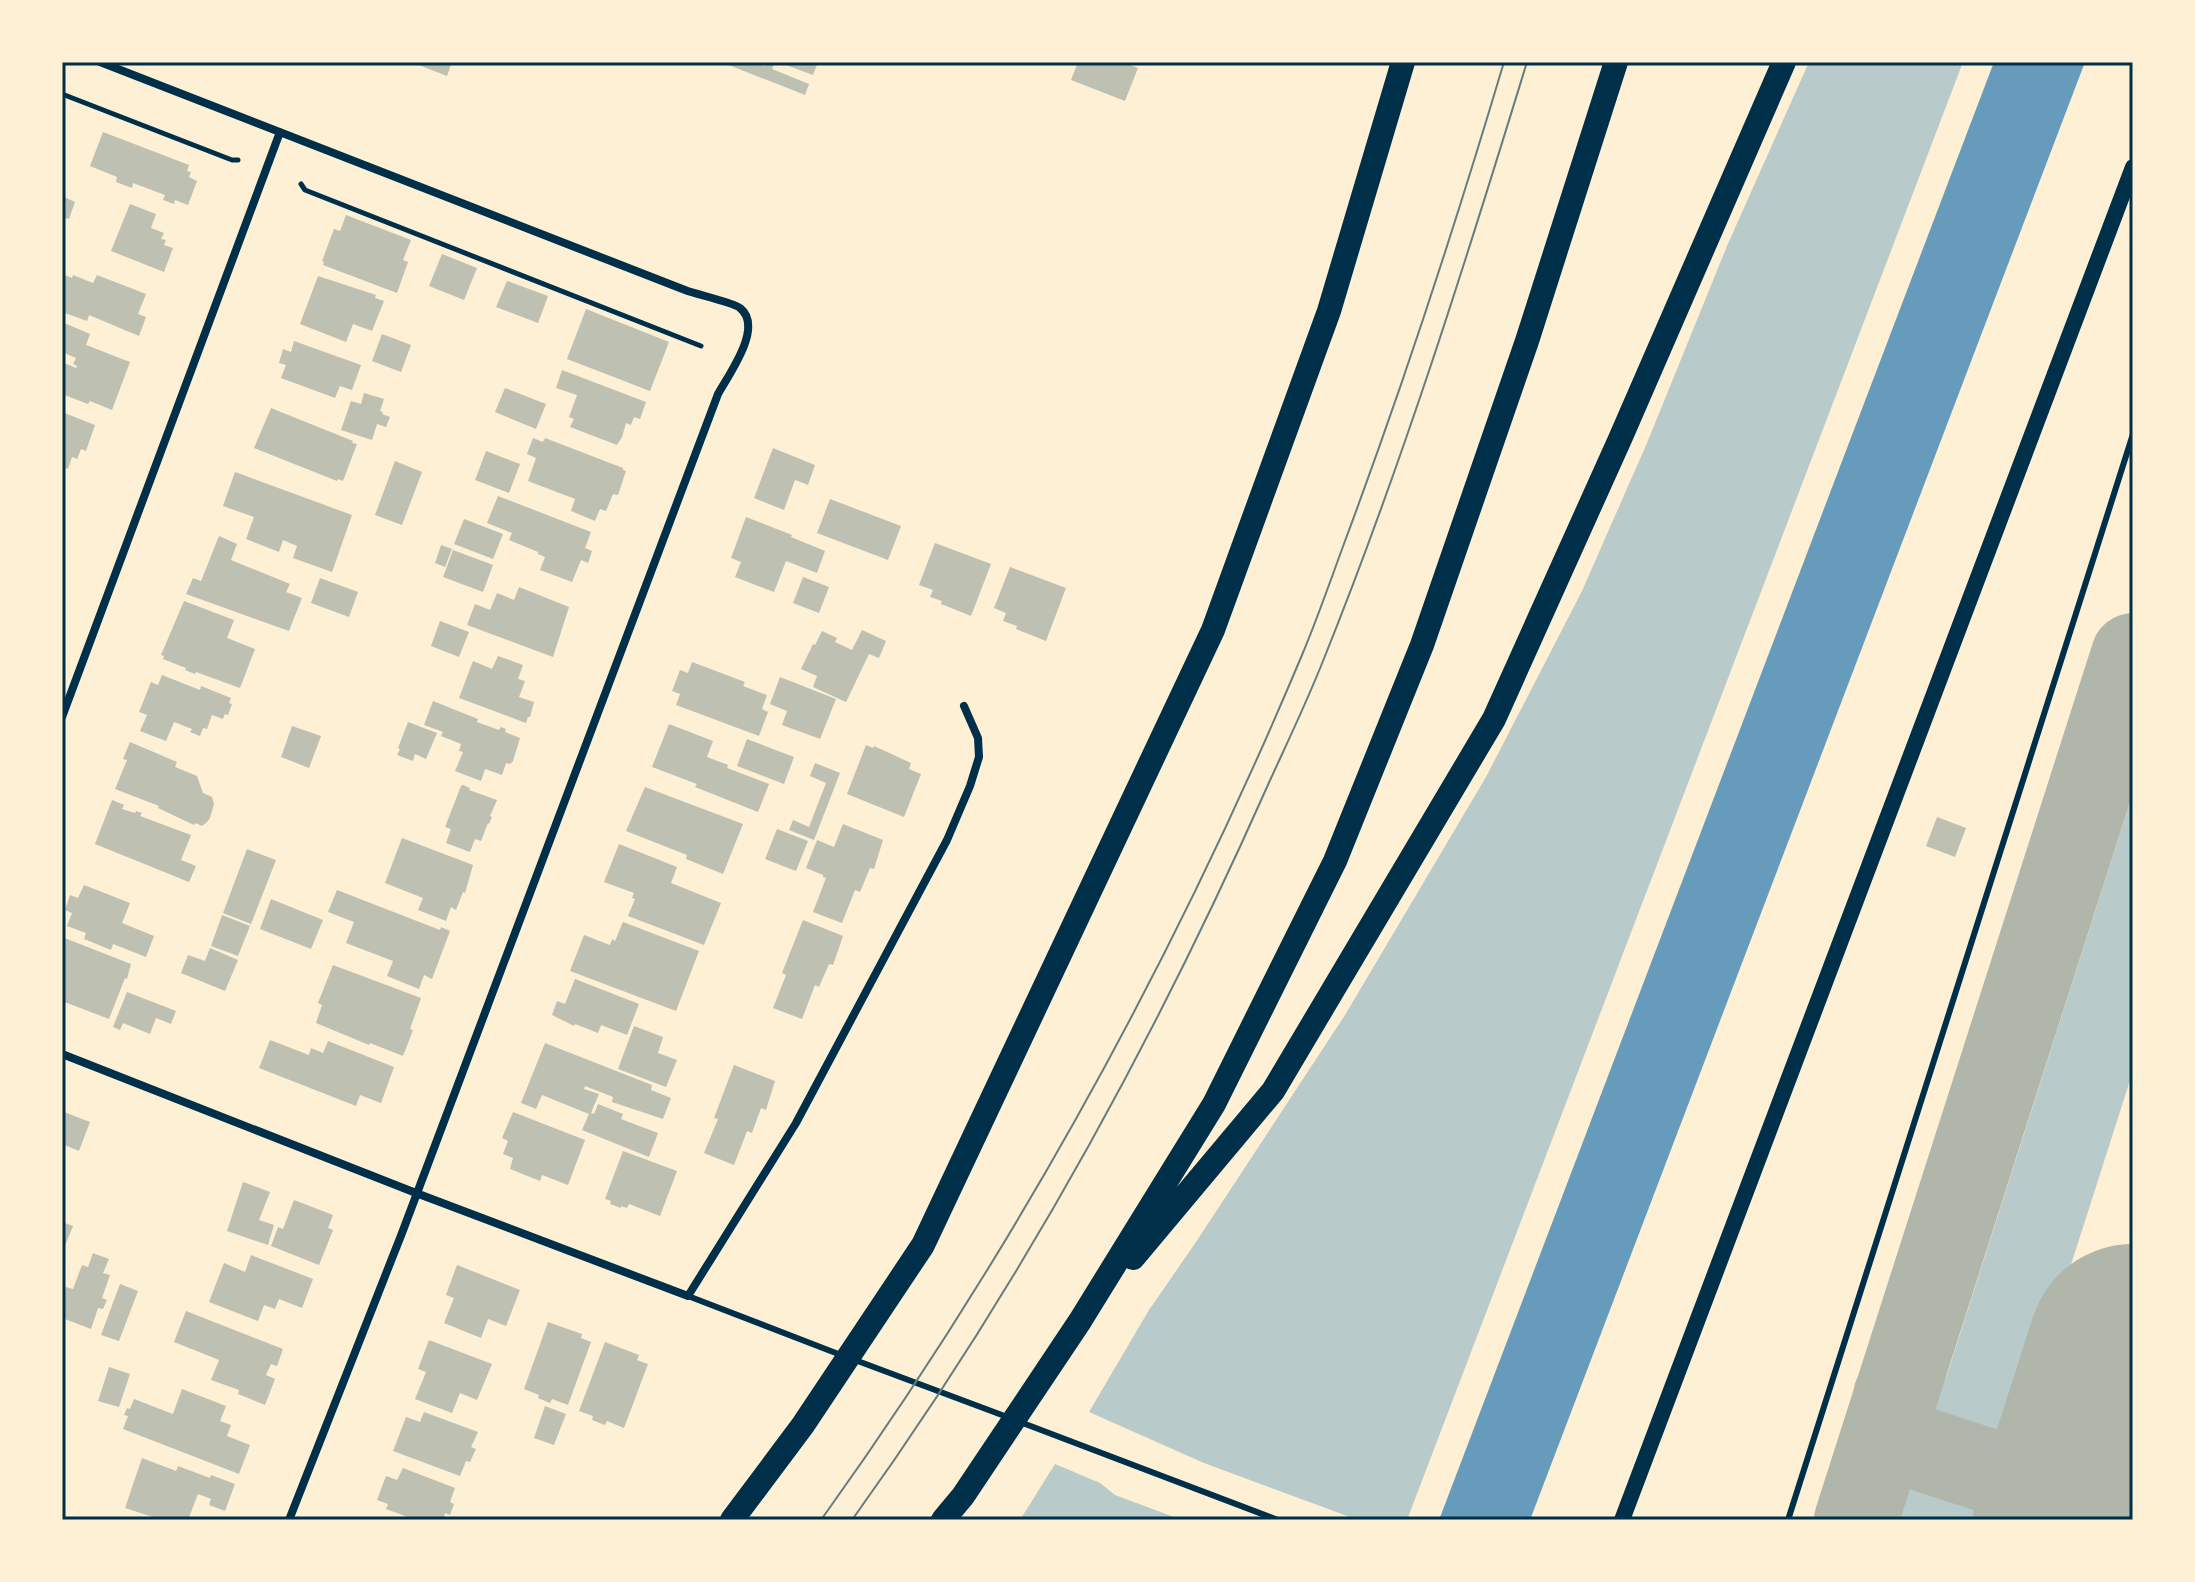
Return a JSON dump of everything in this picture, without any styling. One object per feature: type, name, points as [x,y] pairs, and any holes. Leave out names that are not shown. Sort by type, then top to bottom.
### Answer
[{"type":"highway","points":[[732,1520],[803,1425],[923,1245],[1213,630],[1329,311],[1403,62]]},
{"type":"highway","points":[[943,1520],[963,1496],[1080,1321],[1214,1104],[1335,861],[1422,645],[1527,341],[1616,62]]},
{"type":"highway","points":[[1080,1321],[1273,1091],[1494,719],[1784,62]]},
{"type":"main road","points":[[1622,1520],[2133,167]]},
{"type":"street","points":[[100,62],[685,290],[738,306],[747,316],[748,337],[718,394],[289,1520]]},
{"type":"street","points":[[62,717],[280,132]]},
{"type":"street","points":[[62,1054],[688,1296],[796,1123],[947,840],[979,757],[978,738],[964,706]]},
{"type":"lane","points":[[1788,1520],[2133,434]]},
{"type":"lane","points":[[688,1296],[1278,1520]]},
{"type":"path","points":[[62,94],[238,160]]},
{"type":"path","points":[[301,184],[305,190],[701,346]]},
{"type":"shaded area","points":[[1809,62],[1963,62],[1407,1520],[1358,1520],[1204,1463],[1089,1412],[1149,1310],[1345,1015],[1486,777],[1582,591],[1647,443],[1727,246]]},
{"type":"shaded area","points":[[2133,793],[2133,1071],[2022,1418],[2039,1424],[2022,1445],[2005,1450],[1994,1448],[1968,1440],[1937,1419],[1931,1403],[1933,1379],[1934,1375],[1946,1378]]},
{"type":"shaded area","points":[[1055,1464],[1100,1483],[1115,1495],[1182,1520],[1020,1520]]},
{"type":"shaded area","points":[[1925,1483],[1969,1492],[1988,1502],[2001,1520],[1890,1520],[1902,1496],[1911,1488]]},
{"type":"water","points":[[1994,62],[2085,62],[1530,1520],[1439,1520]]},
{"type":"building","points":[[411,62],[452,62],[447,76]]},
{"type":"building","points":[[721,62],[753,62],[764,66],[766,62],[775,62],[772,69],[809,84],[805,95]]},
{"type":"building","points":[[778,62],[818,62],[813,75]]},
{"type":"building","points":[[1078,62],[1122,62],[1138,68],[1125,101],[1071,80]]},
{"type":"building","points":[[103,132],[189,165],[189,177],[197,181],[188,205],[163,200],[165,195],[133,183],[132,188],[116,182],[117,177],[90,166]]},
{"type":"building","points":[[62,196],[75,202],[69,219],[62,217]]},
{"type":"building","points":[[130,204],[156,214],[151,228],[164,233],[161,239],[166,240],[164,245],[173,248],[164,272],[111,251]]},
{"type":"building","points":[[346,215],[411,240],[403,260],[408,262],[397,293],[323,265],[334,229],[340,231]]},
{"type":"building","points":[[442,254],[477,268],[464,300],[429,286]]},
{"type":"building","points":[[62,274],[93,283],[97,275],[146,294],[138,314],[146,317],[139,336],[89,315],[87,321],[62,312]]},
{"type":"building","points":[[318,276],[376,295],[375,298],[384,301],[372,331],[353,324],[346,342],[300,324]]},
{"type":"building","points":[[507,281],[548,296],[538,323],[496,307]]},
{"type":"building","points":[[586,309],[669,342],[650,391],[567,359]]},
{"type":"building","points":[[62,322],[90,334],[86,345],[130,362],[112,410],[62,394],[62,362],[77,366],[73,364],[76,358],[62,352]]},
{"type":"building","points":[[382,334],[411,345],[401,372],[372,361]]},
{"type":"building","points":[[294,341],[361,365],[352,390],[340,386],[335,398],[281,378],[286,365],[279,363],[283,349],[291,352]]},
{"type":"building","points":[[562,370],[646,402],[640,419],[634,417],[631,425],[626,423],[617,445],[570,427],[574,419],[569,417],[577,395],[556,388]]},
{"type":"building","points":[[505,388],[546,404],[536,429],[495,412]]},
{"type":"building","points":[[364,393],[384,399],[380,411],[390,417],[386,427],[377,424],[372,440],[341,430],[351,401],[361,404]]},
{"type":"building","points":[[271,408],[357,444],[343,481],[254,448]]},
{"type":"building","points":[[62,412],[95,425],[86,451],[81,449],[77,459],[72,457],[68,469],[62,467]]},
{"type":"building","points":[[533,438],[543,442],[545,438],[626,471],[618,495],[613,494],[606,511],[600,509],[595,521],[571,511],[575,499],[528,481],[536,458],[527,454]]},
{"type":"building","points":[[773,448],[815,465],[808,485],[795,480],[784,510],[754,498]]},
{"type":"building","points":[[486,451],[520,464],[509,493],[475,480]]},
{"type":"building","points":[[395,461],[422,472],[402,525],[375,515]]},
{"type":"building","points":[[235,472],[352,515],[332,572],[293,558],[297,546],[283,540],[279,552],[246,539],[254,517],[223,506]]},
{"type":"building","points":[[498,496],[591,532],[585,548],[592,551],[588,563],[581,560],[572,582],[540,570],[545,557],[509,540],[512,533],[487,523]]},
{"type":"building","points":[[830,499],[901,526],[888,560],[817,533]]},
{"type":"building","points":[[746,517],[825,551],[817,573],[786,561],[774,592],[735,577],[741,562],[731,558]]},
{"type":"building","points":[[464,519],[503,534],[493,559],[454,544]]},
{"type":"building","points":[[219,536],[237,544],[231,560],[290,584],[286,592],[302,598],[289,631],[186,594],[193,578],[201,581]]},
{"type":"building","points":[[935,543],[991,564],[971,616],[941,604],[942,601],[930,597],[933,590],[919,585]]},
{"type":"building","points":[[441,545],[452,549],[445,567],[435,563]]},
{"type":"building","points":[[453,550],[493,565],[483,592],[443,577]]},
{"type":"building","points":[[1010,567],[1066,588],[1046,641],[1003,621],[1006,613],[994,608]]},
{"type":"building","points":[[803,577],[829,587],[819,613],[793,603]]},
{"type":"building","points":[[320,578],[358,592],[349,617],[311,603]]},
{"type":"building","points":[[519,587],[569,607],[553,657],[467,625],[475,604],[490,610],[497,593],[514,600]]},
{"type":"building","points":[[184,601],[234,620],[227,638],[255,649],[240,688],[195,674],[163,659],[161,655]]},
{"type":"building","points":[[440,621],[469,632],[459,657],[431,646]]},
{"type":"building","points":[[862,630],[886,641],[879,658],[869,654],[846,702],[813,687],[817,676],[801,669],[822,631],[852,650]]},
{"type":"building","points":[[498,656],[523,665],[518,679],[525,681],[519,697],[534,702],[526,723],[459,698],[473,661],[492,669]]},
{"type":"building","points":[[692,662],[745,682],[743,686],[767,695],[762,709],[768,712],[759,736],[676,705],[680,694],[672,691],[680,670],[688,673]]},
{"type":"building","points":[[162,675],[231,698],[228,715],[225,714],[223,719],[212,715],[207,729],[203,728],[200,736],[174,722],[166,741],[140,731],[147,715],[139,712],[151,682],[158,685]]},
{"type":"building","points":[[780,677],[836,699],[820,739],[782,725],[787,711],[770,704]]},
{"type":"building","points":[[433,701],[478,719],[477,722],[499,730],[501,727],[506,729],[505,732],[520,738],[513,761],[506,763],[502,775],[485,769],[481,781],[455,771],[463,752],[459,751],[461,744],[441,736],[443,732],[424,725]]},
{"type":"building","points":[[408,722],[437,733],[426,759],[415,754],[413,761],[397,755]]},
{"type":"building","points":[[669,724],[713,741],[707,757],[769,784],[758,812],[652,767]]},
{"type":"building","points":[[292,726],[321,736],[309,768],[281,757]]},
{"type":"building","points":[[747,739],[794,757],[784,784],[737,766]]},
{"type":"building","points":[[130,742],[177,762],[175,767],[197,776],[203,793],[212,797],[214,804],[207,822],[202,826],[194,825],[159,806],[115,789],[127,760],[123,759]]},
{"type":"building","points":[[866,745],[911,763],[909,769],[921,774],[904,817],[847,794]]},
{"type":"building","points":[[815,763],[840,773],[814,840],[789,830],[793,820],[809,827],[826,783],[810,776]]},
{"type":"building","points":[[463,785],[497,800],[481,841],[475,839],[470,852],[446,843],[451,829],[445,827]]},
{"type":"building","points":[[645,787],[743,824],[723,874],[686,859],[687,855],[626,831]]},
{"type":"building","points":[[112,800],[124,805],[122,809],[142,813],[140,816],[191,835],[181,860],[196,866],[189,882],[95,844]]},
{"type":"building","points":[[1937,817],[1966,828],[1955,857],[1926,846]]},
{"type":"building","points":[[843,824],[883,840],[874,869],[870,868],[860,892],[855,890],[842,923],[813,912],[826,878],[806,868],[817,840],[834,847]]},
{"type":"building","points":[[777,829],[808,841],[796,871],[765,859]]},
{"type":"building","points":[[402,838],[473,865],[465,893],[456,910],[451,907],[446,921],[418,910],[423,898],[385,883]]},
{"type":"building","points":[[619,844],[677,867],[671,883],[721,903],[704,945],[628,916],[635,899],[632,898],[634,893],[604,882]]},
{"type":"building","points":[[247,849],[276,860],[251,924],[223,913]]},
{"type":"building","points":[[84,885],[130,903],[122,923],[154,936],[146,957],[113,944],[111,950],[84,939],[86,933],[67,926],[72,913],[65,910],[70,895],[78,898]]},
{"type":"building","points":[[337,890],[440,930],[441,927],[450,931],[432,979],[424,975],[419,989],[387,976],[393,961],[346,943],[354,922],[328,912]]},
{"type":"building","points":[[271,899],[323,920],[311,949],[260,929]]},
{"type":"building","points":[[222,915],[250,926],[238,956],[211,946]]},
{"type":"building","points":[[803,920],[843,936],[833,965],[829,964],[819,987],[815,985],[802,1019],[773,1008],[786,975],[782,973]]},
{"type":"building","points":[[623,922],[699,951],[676,1011],[570,971],[584,935],[610,945]]},
{"type":"building","points":[[62,937],[131,964],[109,1019],[62,1001]]},
{"type":"building","points":[[210,948],[238,960],[225,991],[181,973],[188,955],[205,961]]},
{"type":"building","points":[[333,965],[421,998],[403,1056],[316,1023],[322,1005],[318,1003]]},
{"type":"building","points":[[575,979],[639,1004],[627,1035],[601,1025],[598,1033],[552,1015],[557,1001],[565,1004]]},
{"type":"building","points":[[127,992],[176,1011],[171,1024],[156,1018],[150,1034],[123,1023],[120,1030],[113,1027]]},
{"type":"building","points":[[634,1026],[663,1037],[658,1053],[677,1060],[666,1087],[618,1069]]},
{"type":"building","points":[[270,1040],[309,1055],[311,1048],[323,1053],[328,1041],[394,1067],[381,1103],[360,1095],[356,1106],[259,1068]]},
{"type":"building","points":[[545,1043],[652,1085],[651,1090],[671,1098],[663,1119],[612,1102],[613,1097],[585,1086],[584,1089],[599,1094],[591,1113],[594,1114],[598,1104],[623,1114],[621,1119],[658,1133],[649,1157],[582,1130],[589,1114],[542,1095],[536,1109],[521,1103]]},
{"type":"building","points":[[734,1065],[775,1081],[766,1110],[761,1108],[752,1133],[747,1131],[734,1165],[704,1153]]},
{"type":"building","points":[[64,1112],[90,1122],[79,1151],[62,1144]]},
{"type":"building","points":[[513,1112],[585,1140],[568,1185],[542,1175],[540,1181],[510,1169],[513,1158],[503,1154],[508,1141],[502,1138]]},
{"type":"building","points":[[623,1151],[677,1171],[660,1216],[629,1204],[627,1208],[621,1208],[605,1199]]},
{"type":"building","points":[[243,1182],[270,1192],[259,1220],[274,1225],[268,1245],[227,1231]]},
{"type":"building","points":[[294,1200],[333,1215],[328,1228],[333,1230],[319,1265],[271,1246],[278,1227],[283,1229]]},
{"type":"building","points":[[62,1222],[73,1226],[62,1253]]},
{"type":"building","points":[[93,1253],[109,1259],[103,1273],[110,1275],[102,1298],[107,1300],[103,1309],[98,1308],[91,1329],[62,1318],[62,1299],[66,1287],[73,1289],[82,1265],[88,1267]]},
{"type":"building","points":[[251,1255],[313,1279],[302,1308],[279,1299],[275,1309],[264,1305],[258,1321],[209,1302],[224,1263],[245,1272]]},
{"type":"building","points":[[457,1265],[520,1290],[506,1326],[488,1319],[481,1338],[444,1323],[454,1298],[446,1295]]},
{"type":"building","points":[[120,1284],[138,1291],[119,1341],[101,1335]]},
{"type":"building","points":[[186,1311],[283,1349],[277,1366],[271,1364],[266,1375],[275,1379],[265,1405],[238,1394],[239,1390],[211,1380],[219,1360],[174,1342]]},
{"type":"building","points":[[548,1322],[582,1334],[581,1338],[591,1342],[568,1405],[552,1399],[550,1403],[524,1389]]},
{"type":"building","points":[[429,1340],[492,1364],[477,1400],[460,1393],[452,1413],[415,1399],[426,1372],[418,1369]]},
{"type":"building","points":[[605,1342],[639,1355],[637,1360],[648,1364],[624,1428],[607,1421],[605,1425],[579,1411]]},
{"type":"building","points":[[109,1367],[130,1374],[119,1407],[98,1401]]},
{"type":"building","points":[[182,1389],[226,1406],[220,1421],[231,1425],[227,1436],[250,1445],[239,1474],[123,1429],[128,1416],[124,1415],[134,1399],[173,1414]]},
{"type":"building","points":[[545,1406],[566,1414],[554,1445],[534,1438]]},
{"type":"building","points":[[424,1412],[478,1432],[471,1447],[476,1449],[470,1462],[466,1461],[460,1476],[393,1451],[406,1417],[420,1422]]},
{"type":"building","points":[[142,1458],[176,1471],[178,1466],[235,1484],[225,1511],[209,1505],[211,1499],[198,1494],[188,1520],[162,1520],[125,1508]]},
{"type":"building","points":[[403,1468],[455,1488],[450,1515],[445,1513],[443,1520],[416,1520],[386,1509],[388,1504],[377,1500],[386,1476],[397,1480]]},
{"type":"taxiway","points":[[1856,1520],[2133,655]]},
{"type":"taxiway","points":[[1895,1396],[1896,1427],[1904,1438],[1919,1448],[2133,1518]]},
{"type":"taxiway","points":[[2025,1482],[2051,1481],[2073,1471],[2106,1433]]},
{"type":"runway","points":[[2078,1520],[2133,1349]]},
{"type":"tram line","points":[[821,1520],[960,1314],[1024,1209],[1086,1101],[1200,881],[1302,655],[1324,598],[1409,362],[1504,62]]},
{"type":"tram line","points":[[852,1520],[912,1434],[1025,1256],[1129,1072],[1223,883],[1296,724],[1352,587],[1406,439],[1527,62]]}]
